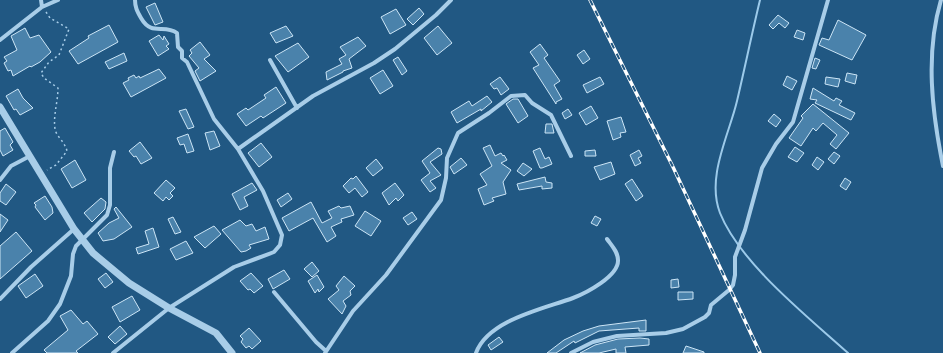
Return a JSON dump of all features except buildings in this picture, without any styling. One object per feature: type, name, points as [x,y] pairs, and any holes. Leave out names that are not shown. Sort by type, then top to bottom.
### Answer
[{"type":"street","points":[[41,0],[42,7]]},
{"type":"street","points":[[0,40],[42,7],[58,0]]},
{"type":"street","points":[[113,353],[169,308],[234,267],[274,252],[280,245],[282,235],[266,197],[238,149],[210,112],[187,62],[182,58],[182,51],[178,48],[177,33],[172,30],[149,28],[135,8],[135,0]]},
{"type":"street","points":[[238,149],[297,108],[395,49],[436,16],[451,0]]},
{"type":"street","points":[[571,353],[593,342],[617,336],[666,333],[683,329],[708,314],[711,305],[733,285],[735,275],[735,257],[745,230],[762,168],[776,144],[793,122],[828,0]]},
{"type":"street","points":[[940,0],[934,29],[931,67],[938,140],[943,166]]},
{"type":"street","points":[[270,60],[297,108]]},
{"type":"street","points":[[274,292],[326,352],[353,311],[386,275],[441,200],[446,178],[447,158],[458,133],[489,114],[510,96],[525,95],[532,103],[551,115],[571,156]]},
{"type":"street","points":[[0,107],[2,115],[30,156],[74,229],[93,253],[129,283],[169,308],[216,333],[232,353]]},
{"type":"street","points":[[12,353],[48,321],[60,304],[71,276],[73,254],[82,238],[107,215],[110,205],[110,168],[114,152]]},
{"type":"street","points":[[0,180],[12,166],[30,156]]},
{"type":"street","points":[[0,299],[31,267],[74,229]]},
{"type":"street","points":[[476,353],[478,346],[492,332],[537,309],[575,297],[614,273],[618,261],[616,251],[607,239]]},
{"type":"path","points":[[40,172],[53,168],[67,151],[64,142],[55,131],[54,111],[58,88],[44,78],[41,73],[49,62],[59,55],[69,29],[50,18],[42,7]]},
{"type":"waterway","points":[[760,0],[737,101],[720,156],[717,171],[716,199],[720,213],[730,232],[758,270],[795,306],[848,353]]},
{"type":"railway","points":[[590,0],[673,167],[760,353]]}]
